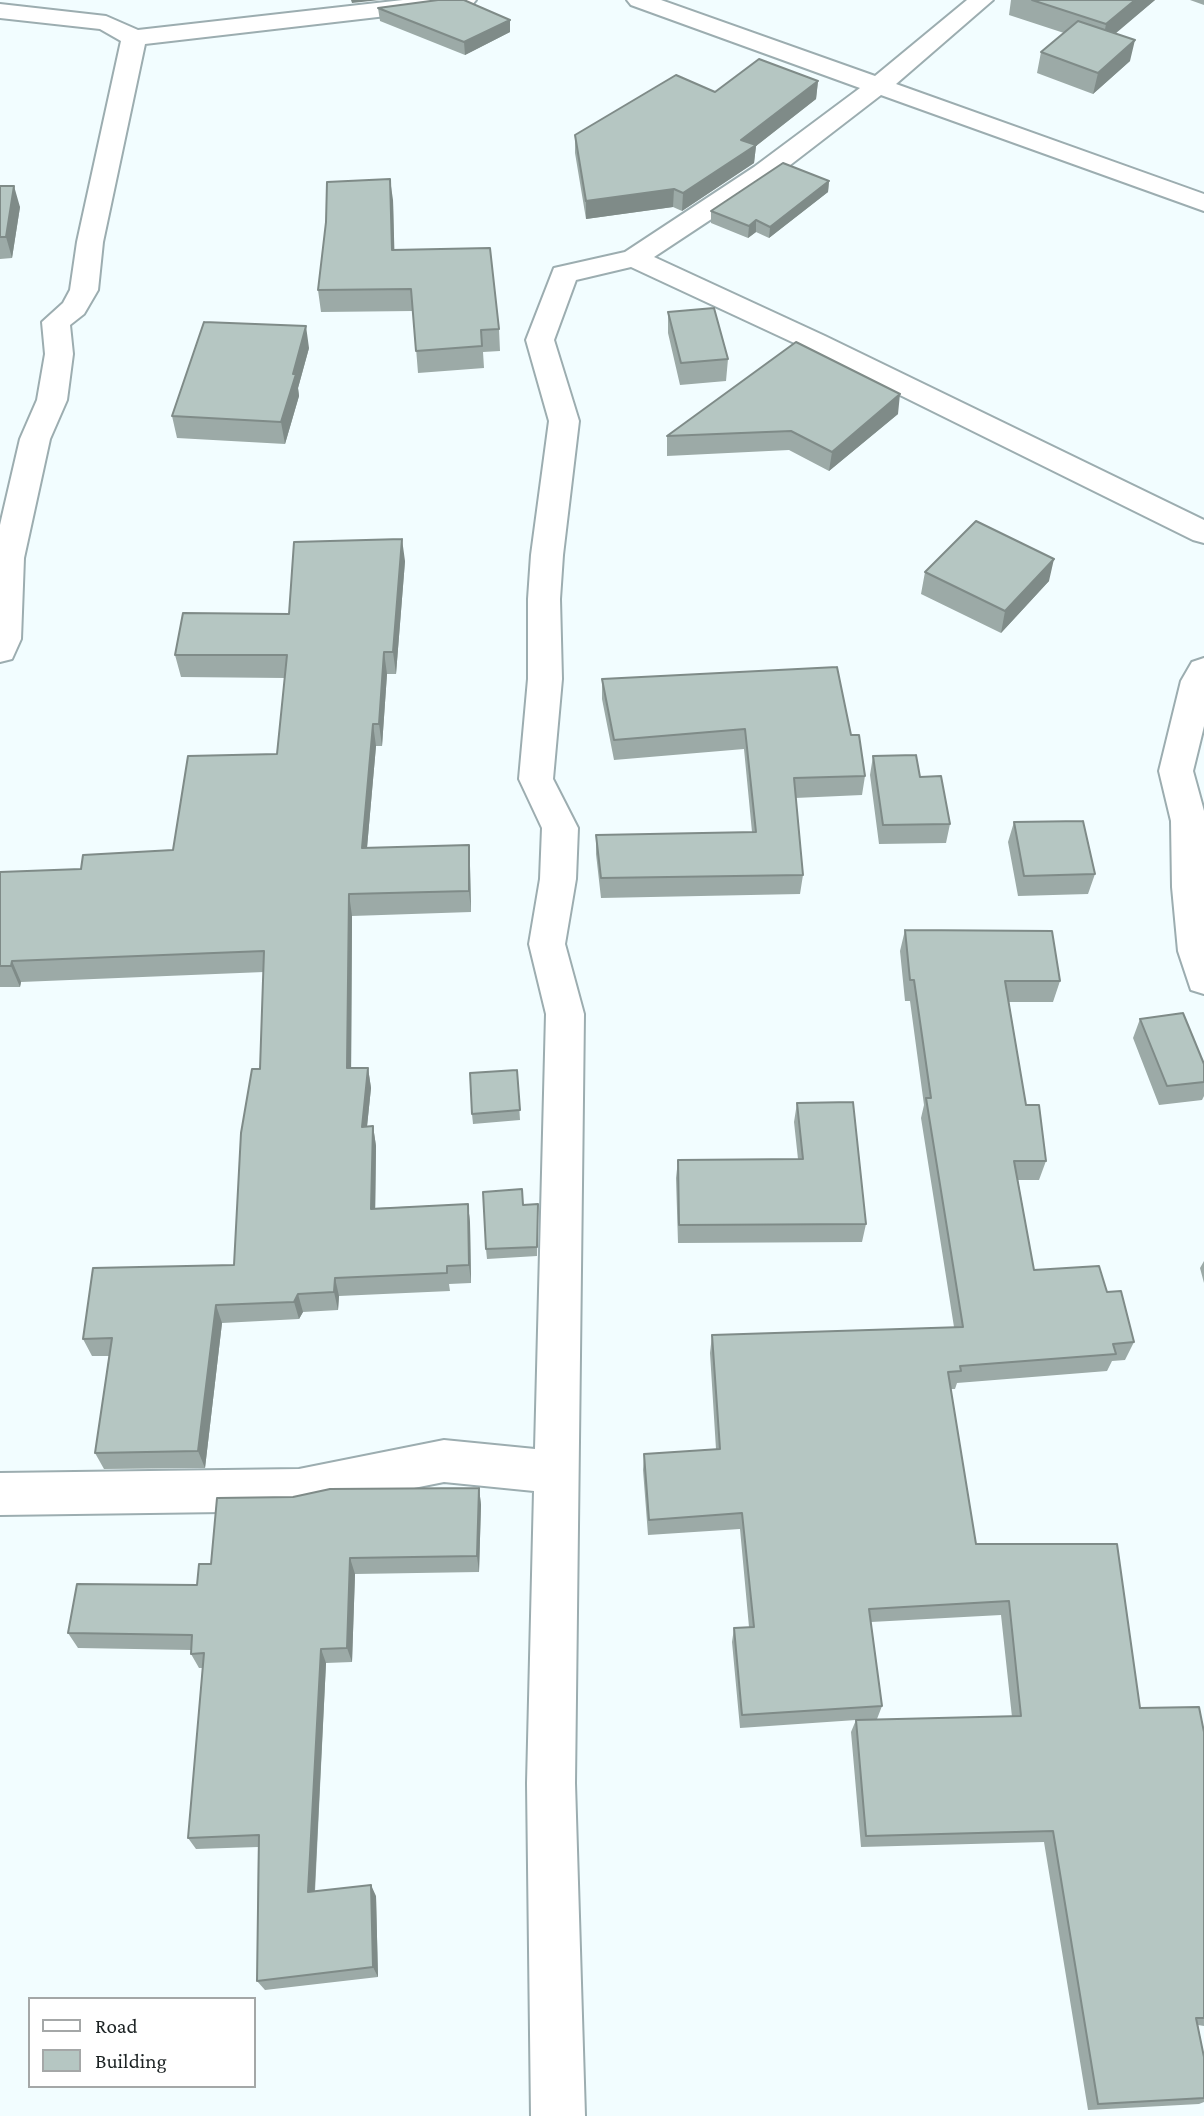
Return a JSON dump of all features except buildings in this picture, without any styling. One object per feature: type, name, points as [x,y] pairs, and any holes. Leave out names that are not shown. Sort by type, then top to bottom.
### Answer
[{"type":"street","points":[[0,11],[106,23],[134,38],[464,0]]},
{"type":"street","points":[[639,0],[1204,202]]},
{"type":"street","points":[[558,2116],[551,1783],[565,1014],[547,944],[558,879],[560,828],[536,779],[544,679],[547,555],[564,421],[541,340],[564,274],[634,258],[763,173],[878,86],[981,0]]},
{"type":"street","points":[[0,651],[5,639],[11,545],[34,439],[52,400],[59,354],[56,322],[74,308],[84,290],[90,242],[134,38]]},
{"type":"street","points":[[634,258],[1204,533]]},
{"type":"street","points":[[1204,670],[1198,681],[1176,771],[1197,821],[1190,887],[1196,951],[1204,979]]},
{"type":"street","points":[[0,1494],[299,1490],[444,1461],[556,1472]]}]
